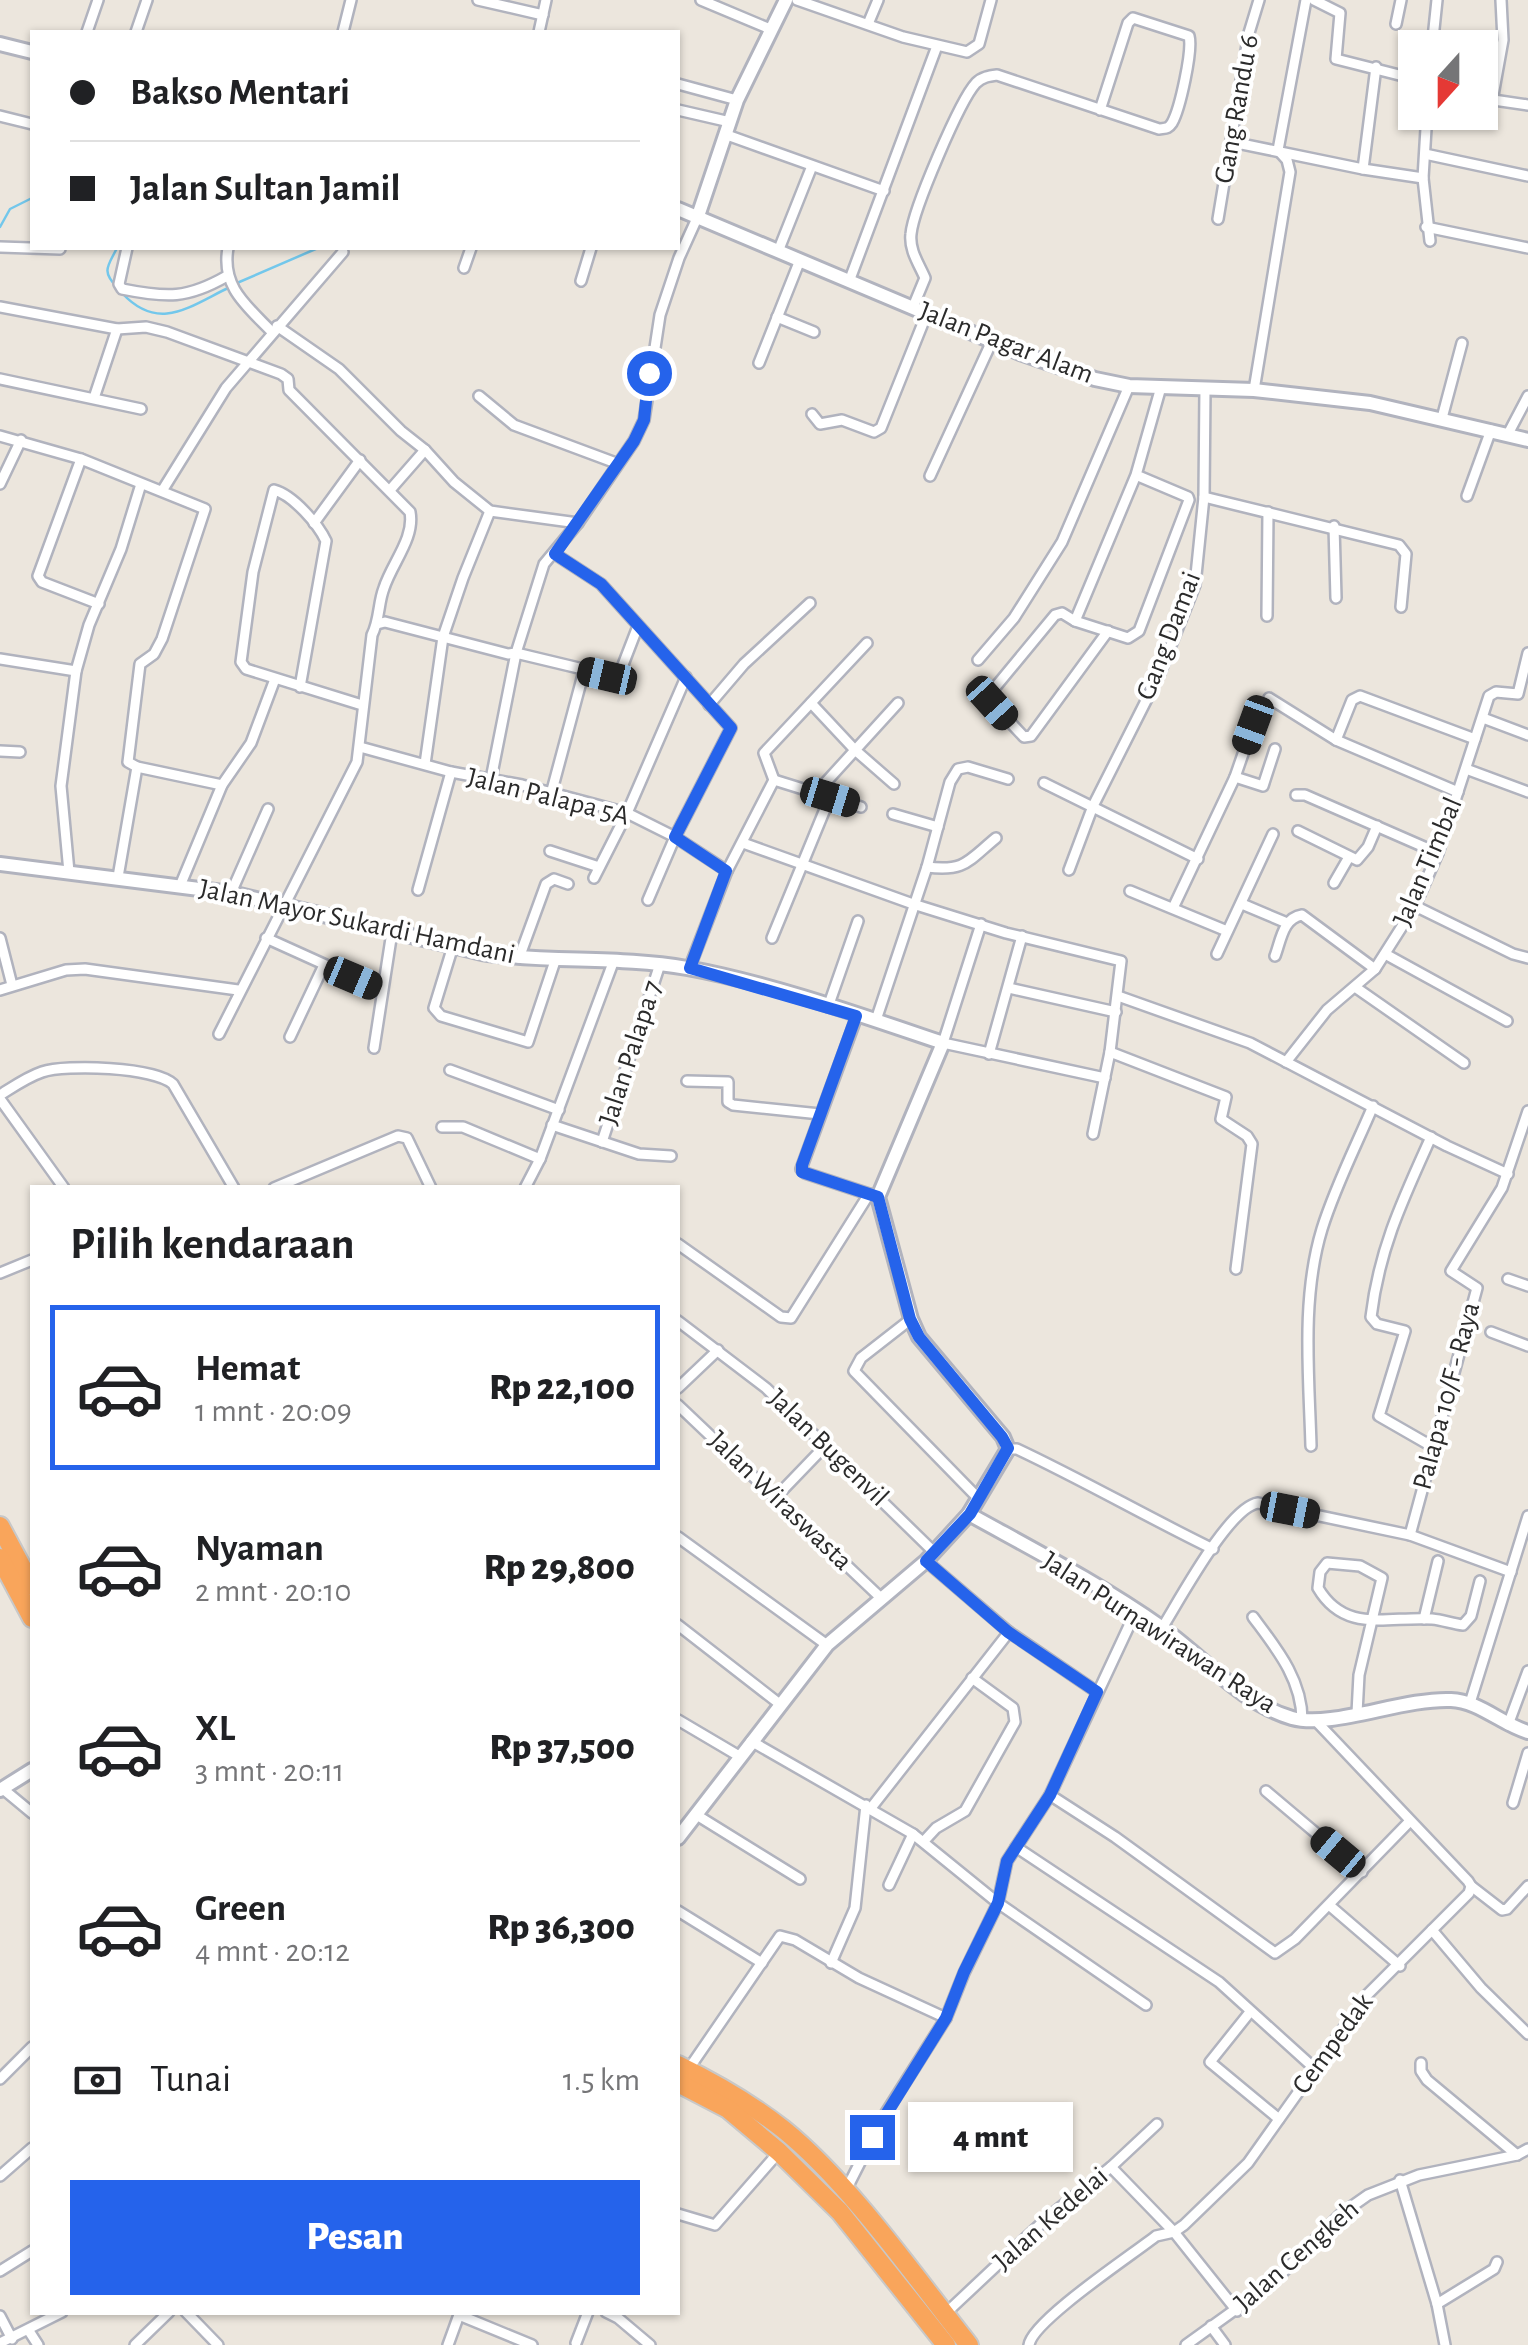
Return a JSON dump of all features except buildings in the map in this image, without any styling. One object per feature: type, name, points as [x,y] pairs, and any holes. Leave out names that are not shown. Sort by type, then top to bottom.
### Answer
[{"type":"highway","points":[[0,1526],[30,1582]]},
{"type":"highway","points":[[0,1558],[30,1614]]},
{"type":"highway","points":[[681,2072],[780,2152],[840,2212],[946,2345]]},
{"type":"highway","points":[[681,2072],[732,2093],[785,2130],[845,2192],[969,2345]]},
{"type":"street","points":[[88,30],[98,0]]},
{"type":"street","points":[[137,30],[147,0]]},
{"type":"street","points":[[343,30],[350,0]]},
{"type":"street","points":[[478,0],[543,14]]},
{"type":"street","points":[[539,30],[546,0]]},
{"type":"street","points":[[701,0],[770,29]]},
{"type":"street","points":[[492,779],[516,653],[544,564],[578,523],[644,420],[660,316],[737,100],[786,0]]},
{"type":"street","points":[[797,0],[937,46],[970,50],[979,44],[991,0]]},
{"type":"street","points":[[868,24],[878,0]]},
{"type":"street","name":"Gang Randu 6","points":[[1218,219],[1249,33],[1259,0]]},
{"type":"street","points":[[1278,150],[1306,0]]},
{"type":"street","points":[[1314,0],[1340,13],[1334,58],[1398,74]]},
{"type":"street","points":[[1396,24],[1401,0]]},
{"type":"street","points":[[1434,30],[1437,0]]},
{"type":"street","points":[[1498,64],[1502,0]]},
{"type":"street","points":[[913,307],[925,278],[916,262],[911,230],[938,158],[973,86],[987,76],[998,75],[1100,110],[1159,130],[1168,128],[1186,74],[1192,42],[1189,36],[1133,18],[1128,23],[1100,110]]},
{"type":"street","points":[[0,45],[30,52]]},
{"type":"street","points":[[850,280],[937,46]]},
{"type":"street","points":[[1363,169],[1376,67]]},
{"type":"street","points":[[680,85],[737,100]]},
{"type":"street","points":[[1498,102],[1528,106]]},
{"type":"street","points":[[680,111],[812,166],[884,191]]},
{"type":"street","points":[[0,116],[30,124]]},
{"type":"street","points":[[1426,130],[1423,178],[1430,242]]},
{"type":"street","points":[[1232,142],[1423,178]]},
{"type":"street","points":[[1254,390],[1290,172],[1287,160],[1278,150]]},
{"type":"street","points":[[1425,154],[1528,176]]},
{"type":"street","points":[[779,250],[812,166]]},
{"type":"street","name":"Jalan Pagar Alam","points":[[680,210],[1081,375],[1129,386],[1254,390],[1370,403],[1528,440]]},
{"type":"street","points":[[1426,226],[1528,248]]},
{"type":"street","points":[[0,246],[30,248]]},
{"type":"street","points":[[127,250],[119,284],[122,289],[169,298],[204,290],[228,279]]},
{"type":"street","points":[[228,250],[228,279],[238,295],[274,329],[340,369],[401,431],[426,450],[454,482],[490,510],[578,523]]},
{"type":"street","points":[[464,268],[470,250]]},
{"type":"street","points":[[581,281],[589,250]]},
{"type":"street","points":[[162,491],[226,388],[343,252]]},
{"type":"street","points":[[758,363],[800,260]]},
{"type":"street","points":[[0,307],[118,329],[146,327],[168,332],[281,374],[288,378],[289,390],[410,512],[410,531],[383,589],[372,634],[357,762],[282,903],[219,1034]]},
{"type":"street","points":[[812,414],[820,424],[836,420],[874,432],[881,428],[927,313]]},
{"type":"street","points":[[777,318],[814,332]]},
{"type":"street","points":[[94,398],[118,329]]},
{"type":"street","points":[[930,476],[992,341]]},
{"type":"street","points":[[1442,418],[1462,343]]},
{"type":"street","points":[[0,379],[141,408]]},
{"type":"street","points":[[978,660],[1014,618],[1062,542],[1129,386]]},
{"type":"street","points":[[1075,620],[1136,476],[1161,386]]},
{"type":"street","name":"Gang Damai","points":[[1069,870],[1093,806],[1160,673],[1195,585],[1204,497],[1205,388]]},
{"type":"street","points":[[478,396],[514,425],[616,463]]},
{"type":"street","points":[[1508,434],[1528,396]]},
{"type":"street","points":[[1467,496],[1492,430]]},
{"type":"street","points":[[0,436],[82,459],[205,508],[162,639],[154,654],[140,664],[128,762],[222,785]]},
{"type":"street","points":[[0,484],[20,440]]},
{"type":"street","points":[[390,490],[426,450]]},
{"type":"street","points":[[82,459],[38,576],[42,582],[99,604]]},
{"type":"street","points":[[314,523],[360,460]]},
{"type":"street","points":[[1108,631],[1030,736],[1024,737],[992,703],[994,690],[1055,615],[1062,613],[1128,638],[1137,634],[1189,503],[1188,496],[1136,476]]},
{"type":"street","points":[[69,872],[61,786],[76,672],[142,484]]},
{"type":"street","points":[[300,687],[326,542],[314,523],[282,492],[272,492],[253,572],[240,657],[246,669],[300,687],[362,705]]},
{"type":"street","points":[[1204,497],[1334,526],[1403,549],[1406,554],[1401,607]]},
{"type":"street","points":[[425,764],[444,636],[490,510]]},
{"type":"street","points":[[1267,616],[1268,512]]},
{"type":"street","points":[[1334,526],[1336,598]]},
{"type":"street","points":[[555,554],[601,584],[731,728],[675,837],[648,900]]},
{"type":"street","points":[[709,705],[744,664],[810,602]]},
{"type":"street","points":[[377,624],[386,622],[607,676],[617,674],[638,626]]},
{"type":"street","points":[[690,968],[726,871],[774,780],[764,753],[867,643]]},
{"type":"street","points":[[1528,653],[1526,679],[1518,694],[1492,693],[1483,718],[1528,735]]},
{"type":"street","points":[[0,658],[76,672]]},
{"type":"street","points":[[551,794],[584,671]]},
{"type":"street","points":[[594,878],[686,678]]},
{"type":"street","points":[[180,886],[222,785],[251,743],[275,679]]},
{"type":"street","points":[[1336,740],[1352,700],[1360,696],[1475,739]]},
{"type":"street","points":[[1269,698],[1336,740],[1458,792]]},
{"type":"street","points":[[812,703],[855,750],[894,784]]},
{"type":"street","points":[[816,793],[898,703]]},
{"type":"street","name":"Jalan Timbal","points":[[1286,1062],[1327,1010],[1387,955],[1438,854],[1483,718]]},
{"type":"street","points":[[1174,908],[1235,777],[1253,725]]},
{"type":"street","name":"Jalan Palapa 5A","points":[[360,747],[627,813],[675,837],[726,871]]},
{"type":"street","points":[[1235,777],[1263,786],[1276,749]]},
{"type":"street","points":[[0,752],[20,752]]},
{"type":"street","points":[[118,877],[137,767]]},
{"type":"street","points":[[876,1020],[927,867],[950,782],[958,770],[968,767],[1008,779]]},
{"type":"street","points":[[1466,769],[1528,792]]},
{"type":"street","points":[[418,890],[452,772]]},
{"type":"street","points":[[774,780],[861,807]]},
{"type":"street","points":[[1044,782],[1198,859]]},
{"type":"street","points":[[1296,794],[1438,854]]},
{"type":"street","points":[[772,938],[830,797]]},
{"type":"street","points":[[231,893],[268,809]]},
{"type":"street","points":[[893,814],[938,827]]},
{"type":"street","points":[[1298,831],[1357,860],[1376,826]]},
{"type":"street","points":[[1217,954],[1273,834]]},
{"type":"street","points":[[927,867],[952,870],[996,838]]},
{"type":"street","points":[[743,843],[913,904],[1121,961],[1110,1052],[1093,1134]]},
{"type":"street","points":[[550,851],[600,867]]},
{"type":"street","points":[[1334,883],[1349,857]]},
{"type":"street","name":"Jalan Mayor Sukardi Hamdani","points":[[0,864],[231,893],[519,958],[614,960],[690,968],[876,1020],[944,1044]]},
{"type":"street","points":[[519,958],[546,884],[554,879],[568,884]]},
{"type":"street","points":[[1130,891],[1226,931]]},
{"type":"street","points":[[1242,904],[1287,923]]},
{"type":"street","points":[[1415,906],[1528,958]]},
{"type":"street","points":[[1275,956],[1287,923],[1294,916],[1306,916],[1375,969]]},
{"type":"street","points":[[828,1007],[858,920]]},
{"type":"street","points":[[680,1245],[781,1317],[791,1318],[874,1195],[944,1044],[980,924]]},
{"type":"street","points":[[374,1048],[392,932]]},
{"type":"street","points":[[990,1054],[1022,936]]},
{"type":"street","points":[[0,938],[12,986]]},
{"type":"street","points":[[266,938],[382,990]]},
{"type":"street","points":[[453,946],[434,1008],[441,1016],[528,1042],[556,958]]},
{"type":"street","points":[[1387,955],[1506,1020]]},
{"type":"street","points":[[527,1185],[540,1160],[614,960]]},
{"type":"street","name":"Jalan Palapa 7","points":[[602,1142],[660,964]]},
{"type":"street","points":[[290,1037],[324,965]]},
{"type":"street","points":[[0,990],[66,970],[85,969],[238,990]]},
{"type":"street","points":[[1355,987],[1464,1063]]},
{"type":"street","points":[[1009,988],[1116,1012]]},
{"type":"street","points":[[1118,996],[1250,1043],[1508,1174]]},
{"type":"street","points":[[856,1016],[802,1172],[874,1195]]},
{"type":"street","points":[[944,1044],[1105,1078]]},
{"type":"street","points":[[1110,1052],[1226,1096],[1220,1119],[1247,1136],[1252,1144],[1236,1269]]},
{"type":"street","points":[[62,1185],[0,1097],[43,1072],[99,1069],[164,1076],[173,1084],[232,1185]]},
{"type":"street","points":[[450,1070],[559,1110]]},
{"type":"street","points":[[687,1081],[728,1082],[728,1102],[732,1105],[820,1114]]},
{"type":"street","points":[[1311,1446],[1310,1300],[1317,1257],[1327,1216],[1373,1106]]},
{"type":"street","name":"Palapa 10/F - Raya","points":[[1410,1535],[1477,1288],[1451,1271],[1508,1174],[1528,1111]]},
{"type":"street","points":[[552,1125],[639,1154],[671,1156]]},
{"type":"street","points":[[442,1126],[462,1127],[540,1160]]},
{"type":"street","points":[[281,1185],[398,1136],[407,1138],[412,1145],[431,1185]]},
{"type":"street","points":[[1431,1138],[1390,1229],[1378,1267],[1372,1317],[1377,1324],[1404,1331],[1379,1416],[1433,1447]]},
{"type":"street","points":[[1517,1150],[1528,1154]]},
{"type":"street","points":[[680,1835],[827,1645],[930,1556],[970,1514],[1008,1448],[925,1346],[910,1319],[874,1195]]},
{"type":"street","points":[[0,1274],[30,1261]]},
{"type":"street","points":[[1508,1279],[1528,1286]]},
{"type":"street","points":[[910,1319],[861,1358],[854,1370],[977,1497]]},
{"type":"street","name":"Jalan Bugenvil","points":[[680,1322],[766,1388],[1008,1632],[1097,1692]]},
{"type":"street","points":[[1491,1332],[1528,1346]]},
{"type":"street","points":[[680,1386],[718,1350]]},
{"type":"street","name":"Jalan Wiraswasta","points":[[680,1407],[882,1599]]},
{"type":"street","points":[[776,1497],[826,1445]]},
{"type":"street","points":[[1008,1448],[1090,1484],[1213,1549]]},
{"type":"street","points":[[1162,1628],[1213,1549],[1250,1504],[1410,1535],[1513,1567],[1528,1564]]},
{"type":"street","name":"Jalan Purnawirawan Raya","points":[[970,1514],[1162,1628],[1266,1708],[1309,1721]]},
{"type":"street","points":[[1470,1703],[1528,1516]]},
{"type":"street","points":[[680,1538],[827,1645]]},
{"type":"street","points":[[1424,1619],[1438,1561]]},
{"type":"street","points":[[1356,1712],[1359,1675],[1370,1620],[1382,1578],[1360,1566],[1328,1563],[1318,1578],[1318,1588],[1325,1599],[1337,1612],[1370,1620],[1424,1619],[1466,1624],[1480,1581]]},
{"type":"street","points":[[845,2192],[882,2119],[946,2018],[998,1903],[1005,1866],[1050,1795],[1136,1612]]},
{"type":"street","points":[[1253,1616],[1286,1663],[1309,1721],[1471,1886],[1502,1910],[1528,1886]]},
{"type":"street","points":[[680,1627],[780,1705]]},
{"type":"street","points":[[831,1963],[855,1908],[868,1806],[1008,1632]]},
{"type":"street","points":[[1508,1724],[1528,1672]]},
{"type":"street","points":[[924,1841],[936,1828],[965,1811],[1015,1722],[1013,1708],[972,1678]]},
{"type":"street","points":[[1309,1721],[1416,1701],[1454,1700],[1470,1703],[1528,1732]]},
{"type":"street","points":[[680,1721],[739,1756]]},
{"type":"street","points":[[751,1742],[924,1841],[998,1903],[1146,2005]]},
{"type":"street","points":[[1512,1803],[1528,1754]]},
{"type":"street","points":[[30,1771],[1,1789],[30,1811]]},
{"type":"street","points":[[1266,1791],[1362,1872]]},
{"type":"street","points":[[1050,1795],[1127,1846],[1271,1952],[1284,1949],[1410,1821]]},
{"type":"street","points":[[696,1814],[800,1878]]},
{"type":"street","points":[[890,1885],[913,1834]]},
{"type":"street","points":[[1016,1847],[1219,1982],[1314,2068]]},
{"type":"street","name":"Cempedak","points":[[1030,2345],[1032,2333],[1052,2315],[1156,2236],[1174,2232],[1248,2163],[1368,1994],[1470,1894],[1471,1886]]},
{"type":"street","points":[[1328,1905],[1400,1966]]},
{"type":"street","points":[[680,1913],[762,1963]]},
{"type":"street","points":[[1432,1930],[1481,1988],[1528,2034]]},
{"type":"street","points":[[681,2072],[777,1938],[784,1935],[831,1963],[946,2018]]},
{"type":"street","points":[[1250,2012],[1210,2062],[1279,2118]]},
{"type":"street","points":[[0,2078],[30,2049]]},
{"type":"street","points":[[1421,2063],[1427,2080],[1517,2155]]},
{"type":"street","name":"Jalan Kedelai","points":[[945,2314],[1046,2219],[1111,2167],[1156,2124]]},
{"type":"street","points":[[0,2176],[30,2150]]},
{"type":"street","name":"Jalan Cengkeh","points":[[1186,2345],[1272,2283],[1353,2204],[1400,2180],[1528,2150]]},
{"type":"street","points":[[680,2215],[715,2225],[780,2152]]},
{"type":"street","points":[[1111,2167],[1174,2232],[1237,2310]]},
{"type":"street","points":[[1400,2180],[1437,2304],[1445,2345]]},
{"type":"street","points":[[0,2271],[30,2252]]},
{"type":"street","points":[[1437,2304],[1494,2270],[1497,2262]]},
{"type":"street","points":[[0,2343],[57,2315]]},
{"type":"street","points":[[140,2343],[166,2315]]},
{"type":"street","points":[[189,2315],[218,2345]]},
{"type":"street","points":[[448,2345],[459,2315]]},
{"type":"street","points":[[461,2315],[506,2340],[532,2345]]},
{"type":"street","points":[[576,2343],[587,2315]]},
{"type":"street","points":[[612,2315],[650,2345]]},
{"type":"street","points":[[0,2316],[12,2339]]},
{"type":"street","points":[[1211,2326],[1225,2345]]},
{"type":"street","points":[[29,2331],[38,2345]]},
{"type":"waterway","points":[[0,227],[10,209],[30,199]]},
{"type":"waterway","points":[[116,250],[108,272],[117,287]]},
{"type":"waterway","points":[[237,283],[313,250]]},
{"type":"waterway","points":[[122,293],[149,312],[162,314],[188,308],[230,287]]},
{"type":"route","points":[[649,373],[644,420],[634,441],[555,554],[601,584],[731,728],[675,837],[726,871],[690,968],[856,1016],[802,1172],[878,1197],[910,1319],[919,1337],[1008,1448],[970,1514],[926,1561],[1008,1632],[1097,1692],[1050,1795],[1007,1861],[998,1903],[939,2032],[872,2137]]}]
